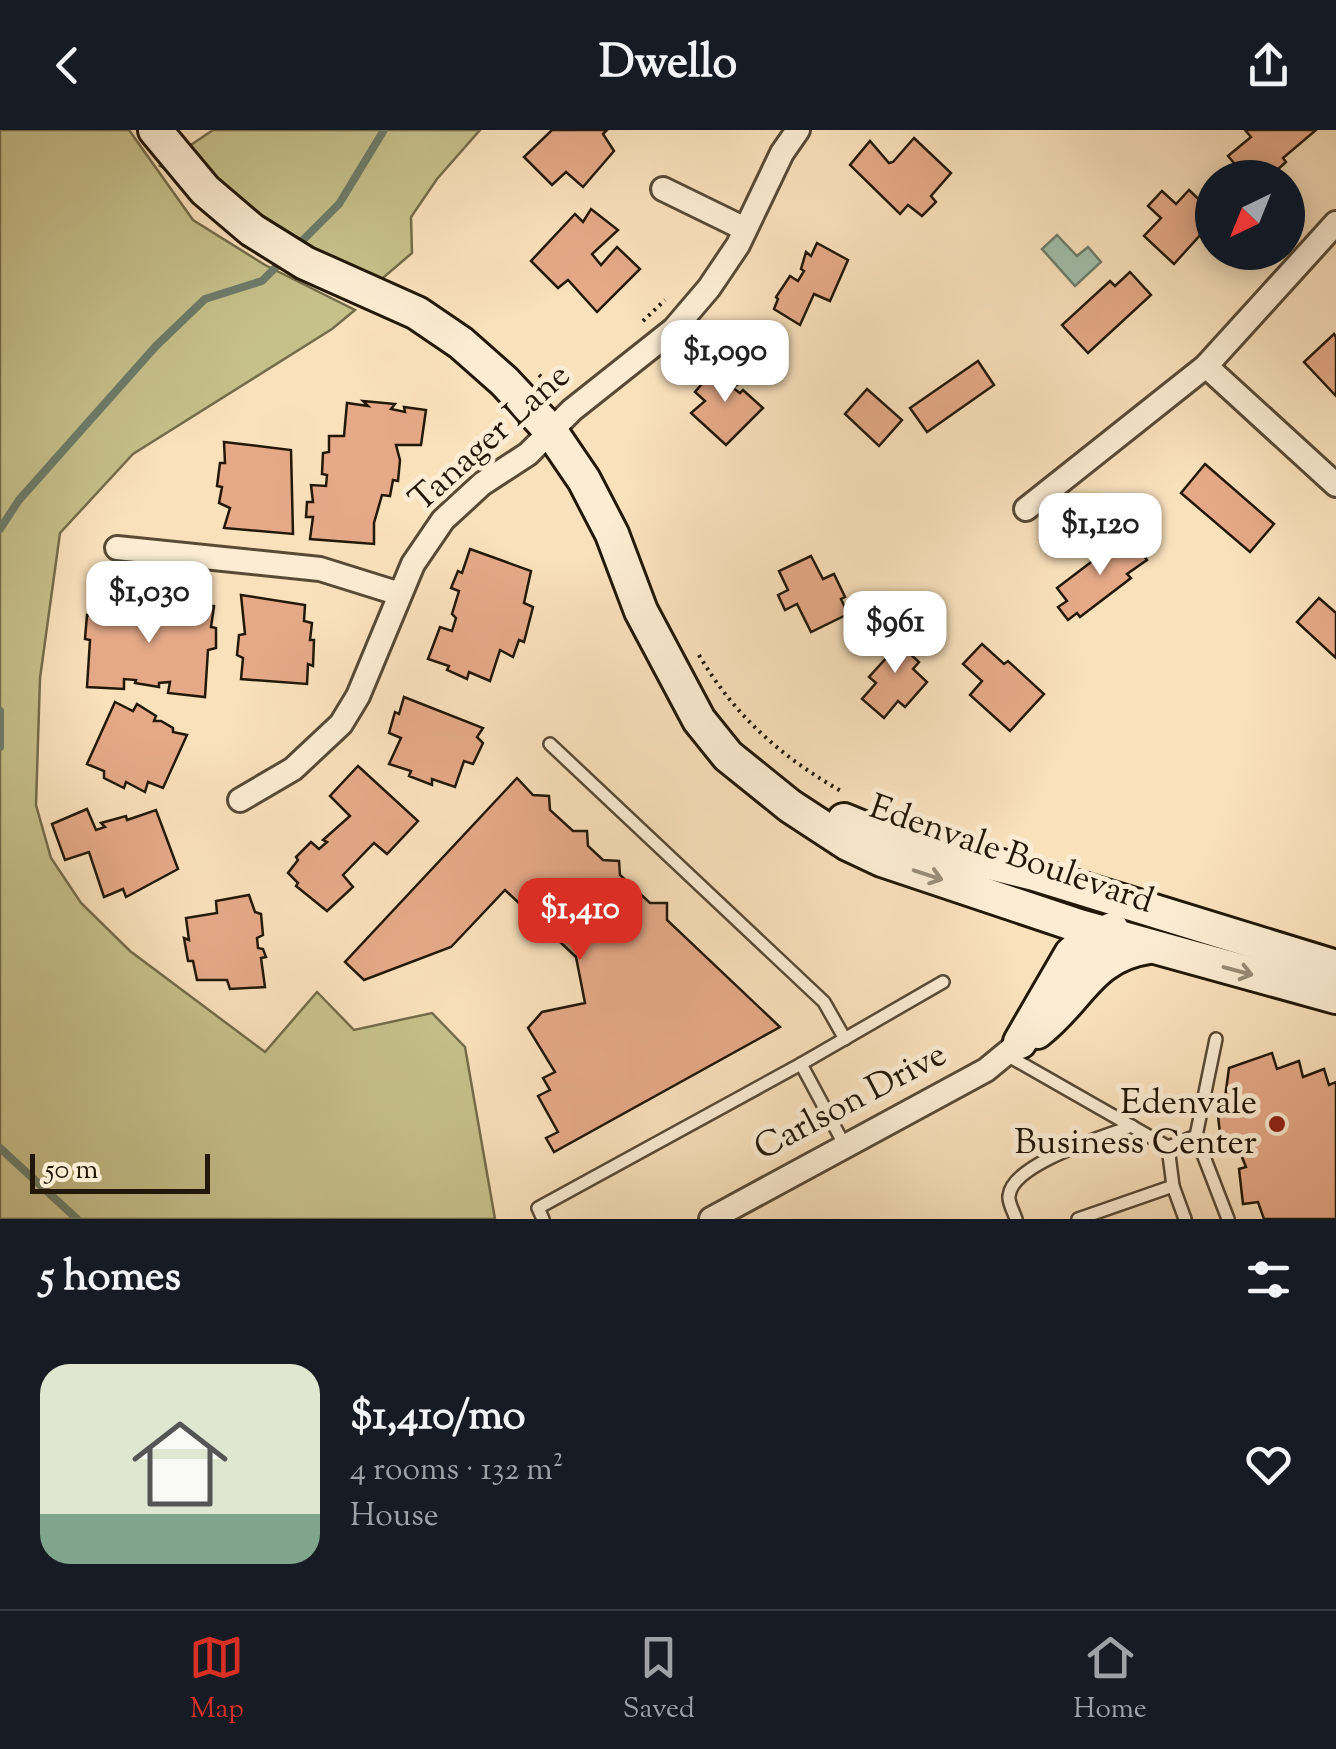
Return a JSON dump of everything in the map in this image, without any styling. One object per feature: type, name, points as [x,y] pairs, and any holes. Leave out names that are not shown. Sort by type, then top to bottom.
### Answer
[{"type":"street","name":"Edenvale Boulevard","points":[[154,130],[204,190],[252,230],[305,262],[417,313],[561,420],[584,480],[612,534],[631,590],[755,759],[804,798],[888,838],[1034,874],[1336,967]]},
{"type":"street","name":"Tanager Lane","points":[[240,800],[293,768],[341,724],[358,696],[413,564],[443,520],[482,484],[528,454],[561,420],[674,329],[709,288],[798,130]]},
{"type":"street","points":[[663,189],[745,229]]},
{"type":"street","points":[[1026,510],[1206,366],[1336,223]]},
{"type":"street","points":[[1206,366],[1336,485]]},
{"type":"street","points":[[116,548],[320,569],[400,594]]},
{"type":"street","name":"Edenvale Boulevard","points":[[681,656],[700,720],[728,756],[790,806],[848,844],[882,860],[1102,933],[1336,997]]},
{"type":"street","points":[[1013,1048],[1080,944],[1136,920],[1169,916]]},
{"type":"street","points":[[1013,1048],[1056,1016],[1106,960],[1149,947]]},
{"type":"street","name":"Carlson Drive","points":[[711,1219],[747,1205],[845,1146],[986,1070],[1013,1048]]},
{"type":"lane","points":[[550,744],[824,1002],[845,1038]]},
{"type":"lane","points":[[543,1219],[538,1208],[944,982]]},
{"type":"lane","points":[[1216,1040],[1196,1136],[1228,1219]]},
{"type":"lane","points":[[1013,1048],[1168,1146],[1196,1136]]},
{"type":"lane","points":[[801,1064],[845,1146]]},
{"type":"lane","points":[[1016,1219],[1008,1197],[1015,1180],[1034,1165],[1132,1126]]},
{"type":"lane","points":[[1168,1146],[1173,1186],[1185,1219]]},
{"type":"lane","points":[[1078,1219],[1173,1186]]},
{"type":"path","points":[[641,323],[669,297]]},
{"type":"path","points":[[561,420],[558,390],[570,381]]},
{"type":"path","points":[[681,656],[772,746],[856,797]]},
{"type":"shaded area","points":[[0,130],[129,130],[193,220],[265,265],[355,310],[332,329],[133,454],[60,533],[40,678],[36,805],[51,858],[81,903],[130,951],[265,1052],[317,992],[354,1030],[432,1013],[465,1047],[495,1219],[0,1219]]},
{"type":"shaded area","points":[[213,130],[480,130],[437,179],[411,217],[412,253],[377,283],[160,166]]},
{"type":"shaded area","points":[[1057,235],[1077,256],[1088,247],[1101,262],[1075,286],[1042,249]]},
{"type":"building","points":[[552,130],[607,130],[603,134],[614,151],[583,187],[566,172],[552,185],[524,157]]},
{"type":"building","points":[[1245,130],[1316,130],[1284,160],[1231,160],[1228,156],[1251,137]]},
{"type":"building","points":[[914,138],[951,173],[931,196],[936,202],[922,216],[908,205],[900,214],[850,165],[870,141],[889,163]]},
{"type":"building","points":[[1189,190],[1195,196],[1195,241],[1174,264],[1144,236],[1161,218],[1148,206],[1162,191],[1176,204]]},
{"type":"building","points":[[591,209],[618,230],[592,254],[601,265],[617,247],[640,269],[597,312],[568,280],[558,288],[531,261],[575,214],[583,222]]},
{"type":"building","points":[[817,243],[848,260],[830,301],[814,294],[800,325],[774,309],[776,297],[790,276],[798,281],[804,271],[801,269],[806,252],[811,256]]},
{"type":"building","points":[[1130,272],[1151,295],[1088,353],[1062,325],[1110,281],[1115,286]]},
{"type":"building","points":[[1334,334],[1336,337],[1336,396],[1304,362]]},
{"type":"building","points":[[978,361],[994,385],[927,432],[910,408]]},
{"type":"building","points":[[721,362],[739,383],[733,388],[740,393],[743,390],[763,408],[726,445],[691,413],[705,401],[695,392]]},
{"type":"building","points":[[867,389],[902,420],[879,446],[845,414]]},
{"type":"building","points":[[363,401],[395,404],[391,409],[405,412],[404,407],[426,410],[421,445],[396,445],[400,460],[398,481],[393,480],[390,496],[382,495],[374,523],[374,544],[310,539],[313,517],[306,517],[307,502],[313,502],[311,485],[326,486],[323,453],[329,452],[329,436],[344,436],[347,403],[368,406]]},
{"type":"building","points":[[224,442],[291,450],[293,534],[224,528],[230,508],[219,503],[222,487],[217,486],[220,463],[225,463]]},
{"type":"building","points":[[1205,464],[1274,524],[1250,552],[1181,493]]},
{"type":"building","points":[[1128,534],[1147,560],[1127,574],[1131,578],[1080,617],[1077,613],[1068,620],[1058,607],[1067,601],[1057,588]]},
{"type":"building","points":[[470,549],[531,571],[524,603],[533,607],[524,642],[519,640],[513,657],[500,650],[490,681],[469,672],[467,679],[447,670],[449,666],[428,659],[440,627],[452,631],[459,591],[451,588],[458,571],[462,573]]},
{"type":"building","points":[[811,556],[823,579],[834,574],[848,614],[811,632],[797,604],[785,610],[778,595],[788,590],[779,571]]},
{"type":"building","points":[[96,593],[129,597],[129,611],[138,614],[141,608],[177,614],[177,602],[214,606],[211,627],[216,628],[216,648],[208,650],[205,697],[168,693],[170,682],[159,683],[159,687],[124,679],[124,689],[87,687],[87,615],[92,616]]},
{"type":"building","points":[[241,595],[305,605],[304,621],[312,623],[310,640],[314,640],[313,666],[308,664],[307,684],[241,679],[243,658],[237,655],[239,635],[245,634]]},
{"type":"building","points":[[1319,598],[1336,613],[1336,658],[1297,622]]},
{"type":"building","points":[[898,629],[917,646],[910,654],[919,662],[913,669],[927,682],[905,707],[898,701],[884,718],[862,699],[876,683],[869,677],[889,655],[881,649]]},
{"type":"building","points":[[982,644],[1004,664],[1008,661],[1044,694],[1010,731],[970,695],[982,681],[963,664]]},
{"type":"building","points":[[404,697],[483,728],[477,737],[483,743],[473,764],[464,761],[455,787],[432,779],[432,785],[409,776],[411,771],[389,764],[401,738],[389,733]]},
{"type":"building","points":[[115,702],[133,711],[137,704],[156,716],[154,721],[187,735],[163,788],[148,782],[145,792],[126,782],[124,788],[104,778],[104,771],[87,764]]},
{"type":"building","points":[[358,766],[418,821],[387,854],[374,843],[343,875],[353,887],[327,911],[296,886],[298,883],[288,873],[298,860],[296,857],[311,842],[319,849],[327,842],[323,840],[350,816],[330,796]]},
{"type":"building","points":[[517,778],[533,795],[549,796],[550,810],[573,831],[587,831],[588,846],[603,860],[619,861],[620,875],[650,903],[667,903],[667,920],[780,1027],[554,1152],[546,1138],[558,1132],[538,1096],[550,1090],[543,1078],[555,1072],[528,1028],[542,1012],[585,1003],[576,957],[505,890],[451,947],[364,980],[345,962]]},
{"type":"building","points":[[87,809],[96,830],[105,827],[101,823],[126,816],[127,820],[156,810],[178,869],[126,897],[123,889],[104,897],[89,852],[65,860],[52,824]]},
{"type":"building","points":[[249,895],[255,912],[261,914],[263,935],[257,938],[258,948],[263,949],[266,957],[261,958],[265,987],[230,989],[227,980],[197,980],[193,961],[188,961],[186,918],[217,913],[216,901]]},
{"type":"building","name":"Edenvale Business Center","points":[[1272,1053],[1277,1069],[1299,1061],[1303,1077],[1324,1069],[1329,1085],[1336,1082],[1336,1219],[1264,1219],[1258,1202],[1243,1204],[1239,1169],[1246,1167],[1235,1140],[1221,1142],[1217,1107],[1224,1105],[1229,1068]]},
{"type":"waterway","points":[[295,248],[339,204],[384,130]]},
{"type":"waterway","points":[[0,529],[19,500],[156,346],[205,299],[262,281],[285,258]]},
{"type":"waterway","points":[[0,711],[0,747]]},
{"type":"waterway","points":[[0,1148],[77,1219]]},
{"type":"place","name":"Edenvale Business Center","points":[[1277,1124]]}]
